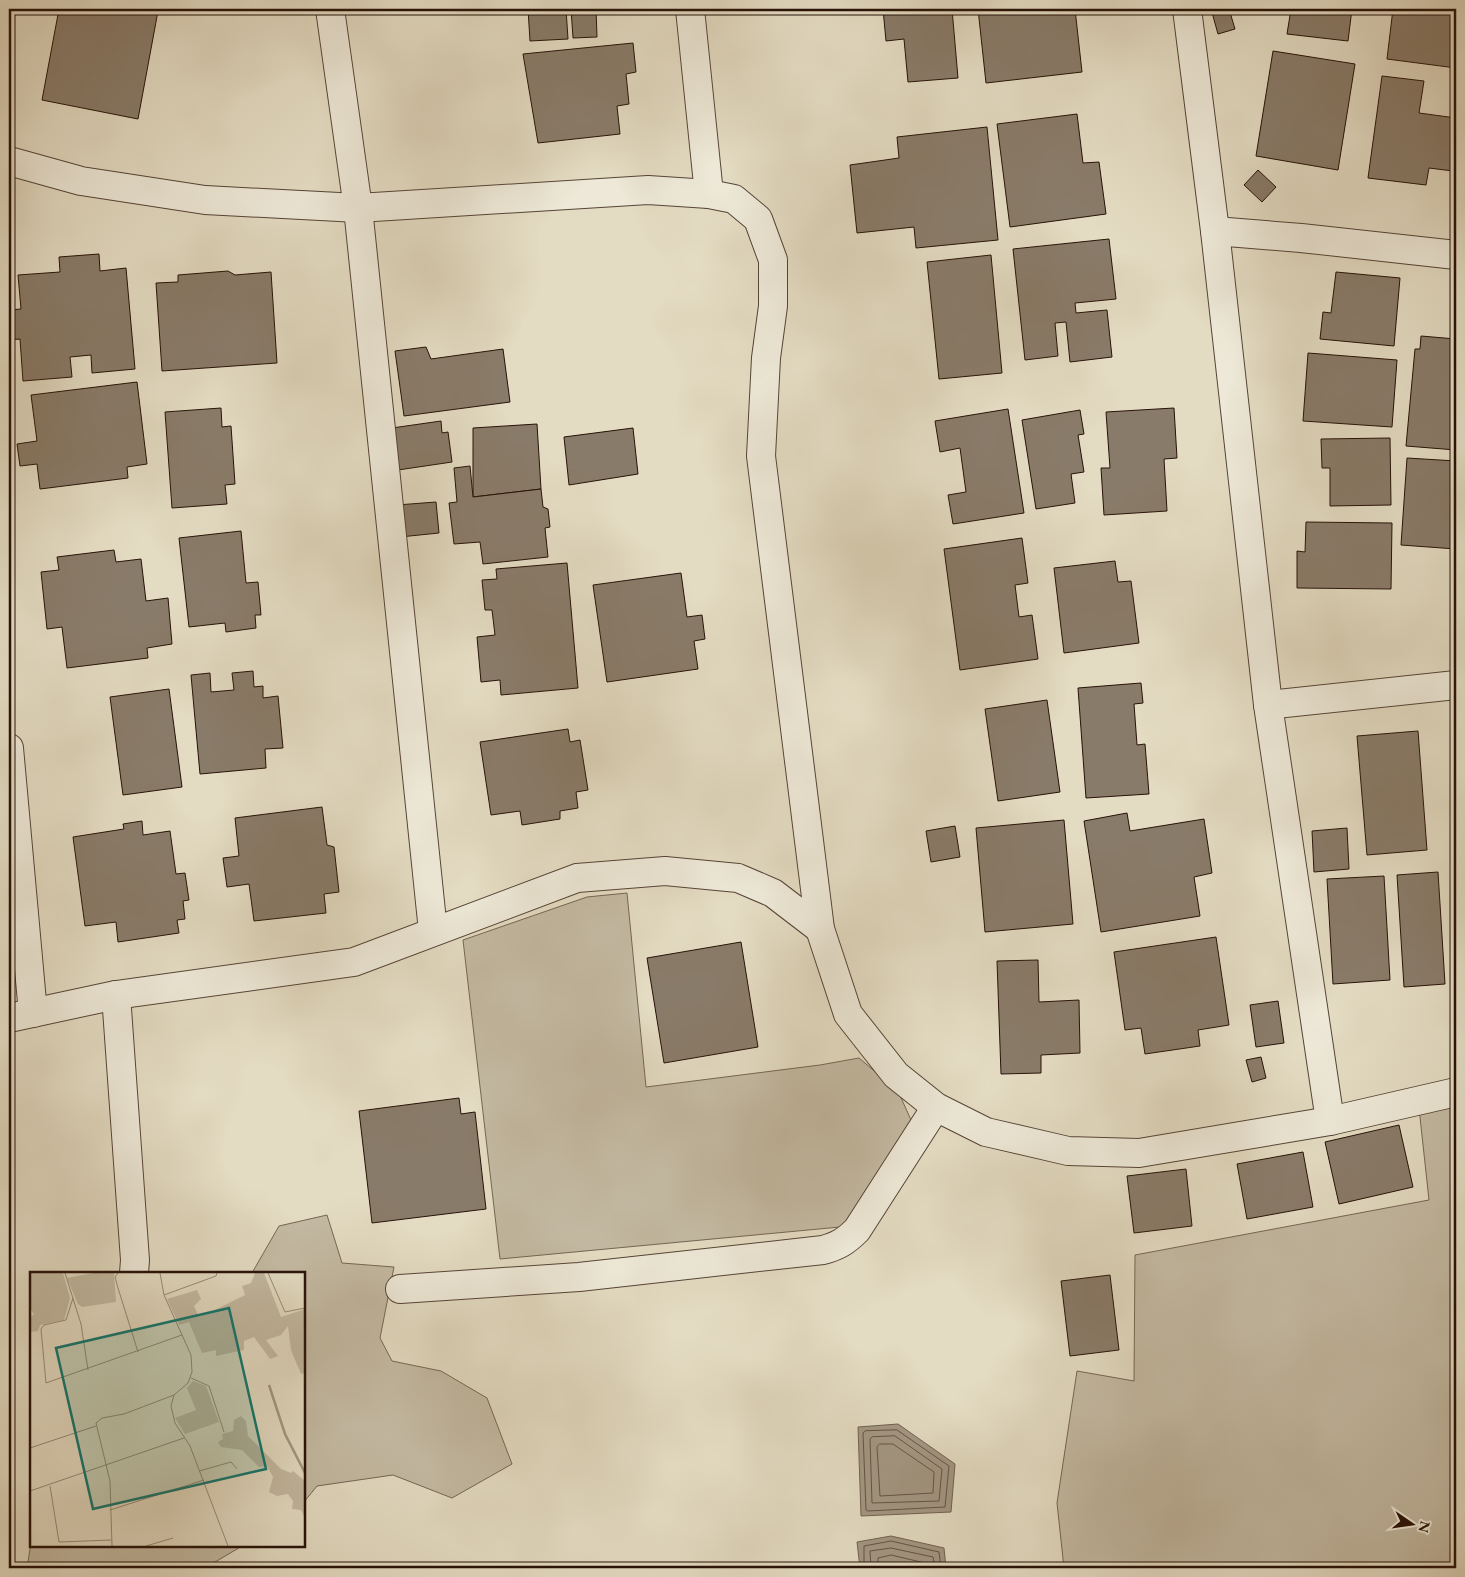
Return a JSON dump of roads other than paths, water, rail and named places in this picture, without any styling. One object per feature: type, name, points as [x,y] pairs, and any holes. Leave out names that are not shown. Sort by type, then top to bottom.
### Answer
[{"type":"street","points":[[330,9],[358,208],[433,931]]},
{"type":"street","points":[[690,9],[709,194]]},
{"type":"street","points":[[1187,9],[1215,231],[1268,705],[1330,1121]]},
{"type":"street","points":[[9,161],[81,181],[205,200],[358,208],[648,190],[709,194],[734,199],[758,219],[773,260],[773,306],[766,358],[761,456],[820,929],[848,1014],[896,1075],[936,1107],[986,1132],[1068,1151],[1130,1153],[1330,1121],[1456,1092]]},
{"type":"street","points":[[1215,231],[1456,254]]},
{"type":"street","points":[[1268,705],[1456,685]]},
{"type":"street","points":[[9,748],[21,1016],[116,996],[354,962],[577,878],[665,871],[738,878],[773,893],[820,929]]},
{"type":"street","points":[[116,996],[134,1272]]},
{"type":"street","points":[[400,1289],[579,1277],[823,1250],[837,1246],[847,1240],[857,1230],[936,1107]]},
{"type":"water","points":[[898,1424],[955,1464],[951,1512],[861,1516],[858,1427]]},
{"type":"water","points":[[891,1536],[944,1548],[946,1568],[860,1568],[857,1542]]}]
